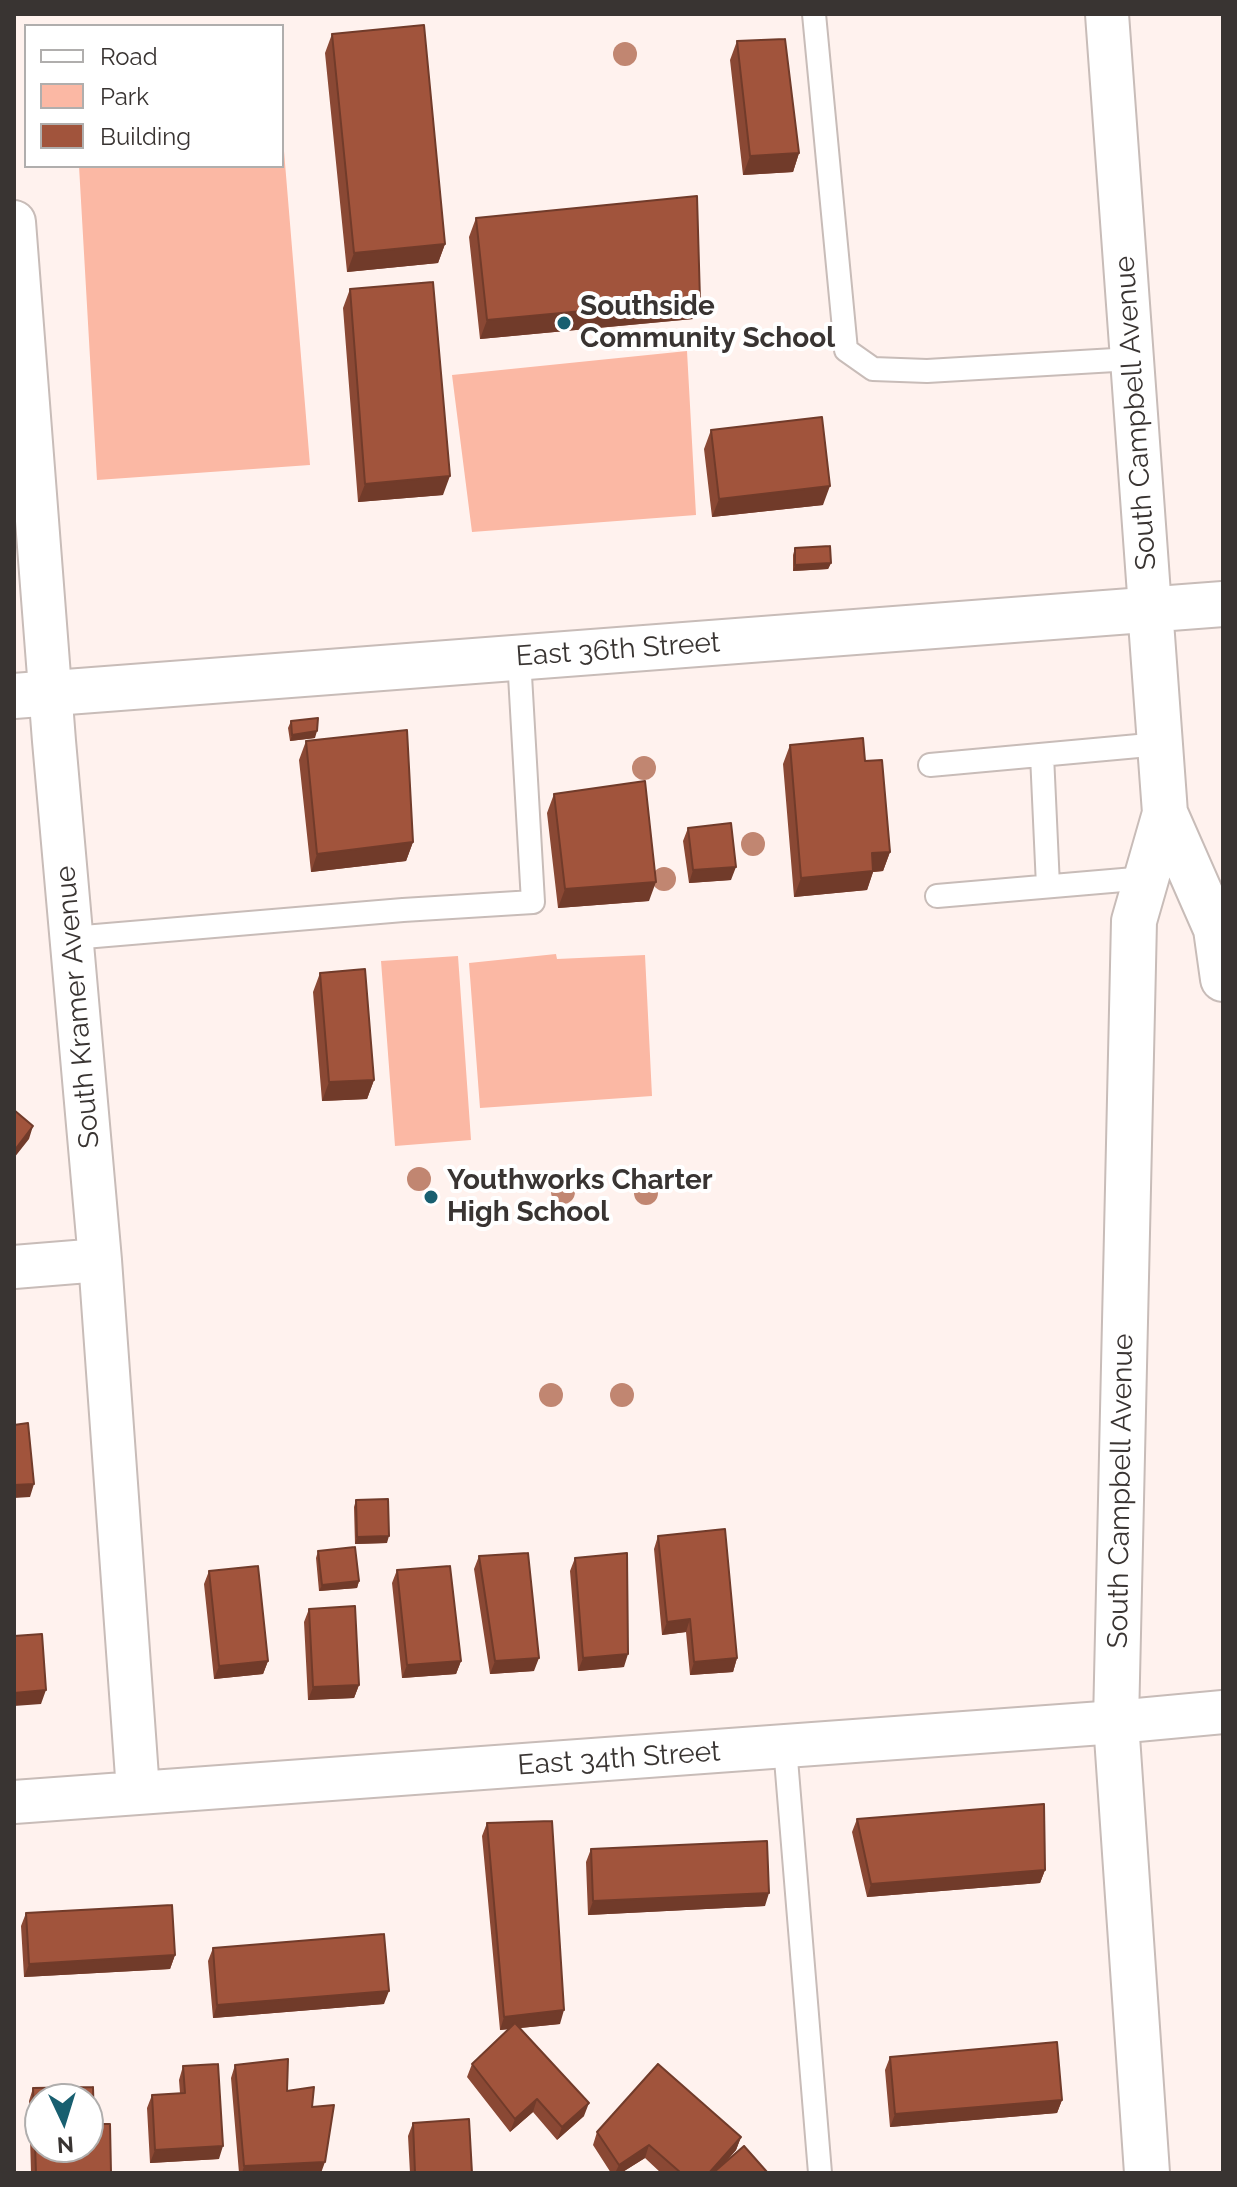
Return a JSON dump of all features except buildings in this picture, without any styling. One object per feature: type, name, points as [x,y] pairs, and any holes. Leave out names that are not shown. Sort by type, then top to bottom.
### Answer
[{"type":"street","name":"South Campbell Avenue","points":[[1107,14],[1165,813],[1216,929],[1223,979]]},
{"type":"street","name":"South Kramer Avenue","points":[[14,222],[32,695],[72,938],[100,1260],[138,1791]]},
{"type":"street","name":"East 36th Street","points":[[32,695],[1223,604]]},
{"type":"street","name":"South Campbell Avenue","points":[[1147,2173],[1116,1722],[1134,921],[1165,813]]},
{"type":"street","points":[[14,1267],[100,1260]]},
{"type":"street","name":"East 34th Street","points":[[14,1802],[1223,1712]]},
{"type":"lane","points":[[814,14],[846,350],[873,369],[927,371],[1132,359]]},
{"type":"lane","points":[[72,938],[533,902],[519,658]]},
{"type":"lane","points":[[930,765],[1160,744]]},
{"type":"lane","points":[[1042,755],[1048,886]]},
{"type":"lane","points":[[937,896],[1146,878]]},
{"type":"lane","points":[[785,1747],[820,2173]]},
{"type":"green space","points":[[284,151],[310,465],[97,480],[79,168],[284,168]]},
{"type":"green space","points":[[687,351],[696,515],[472,532],[452,375]]},
{"type":"green space","points":[[556,954],[557,959],[645,955],[652,1096],[480,1108],[469,963]]},
{"type":"green space","points":[[458,956],[471,1140],[395,1146],[381,961]]},
{"type":"place","name":"Southside Community School","points":[[564,323]]},
{"type":"place","name":"Youthworks Charter High School","points":[[431,1197]]}]
